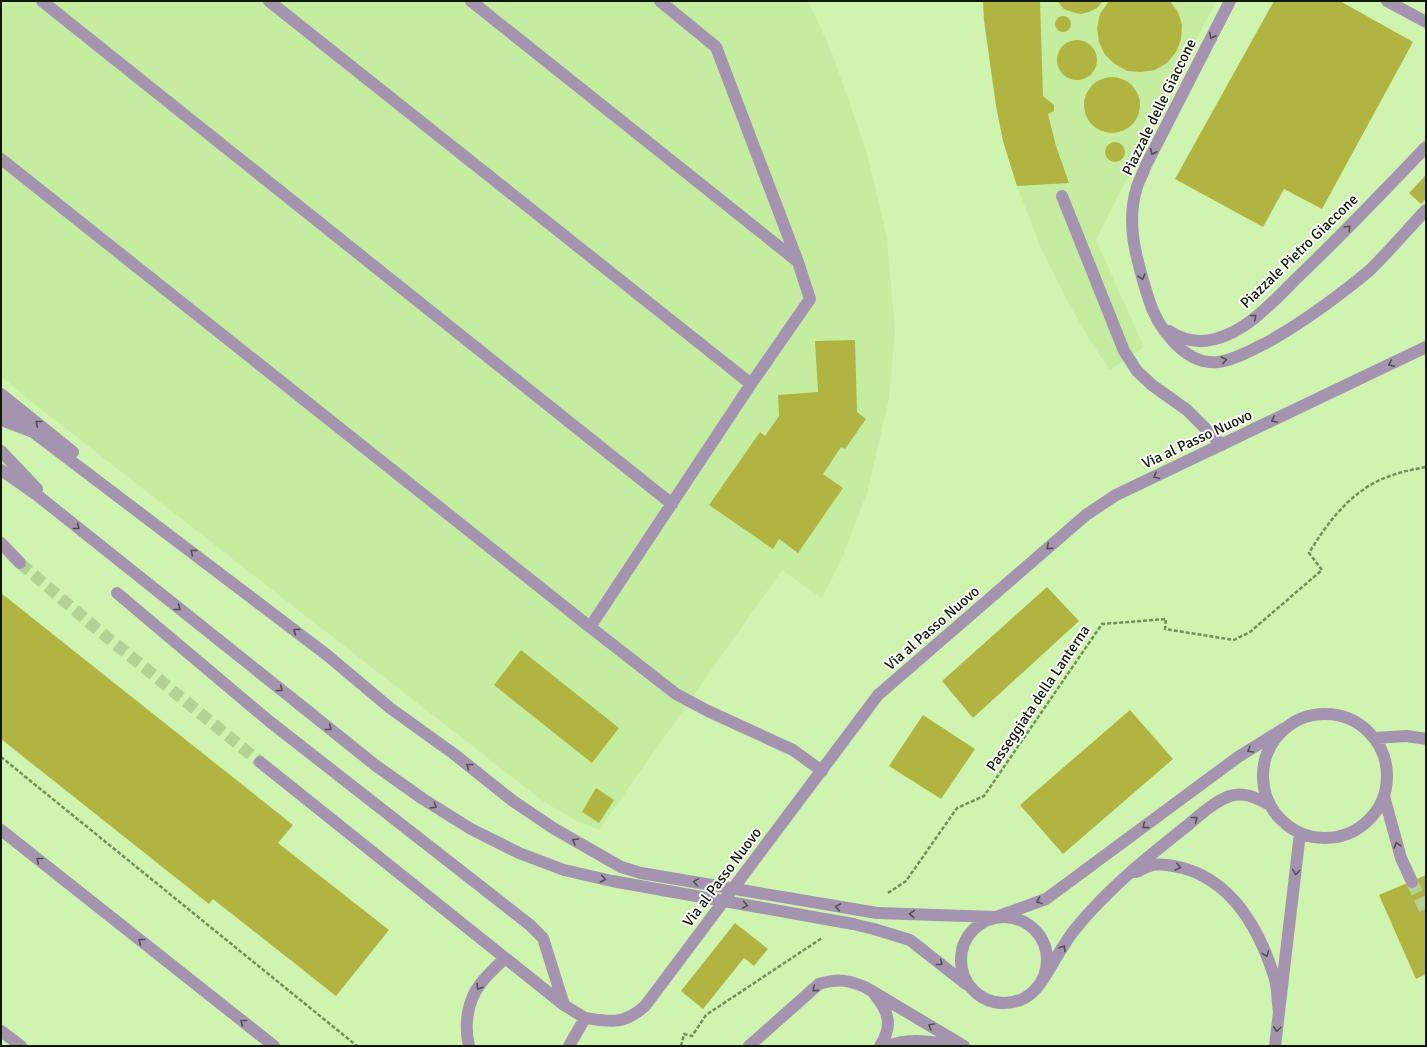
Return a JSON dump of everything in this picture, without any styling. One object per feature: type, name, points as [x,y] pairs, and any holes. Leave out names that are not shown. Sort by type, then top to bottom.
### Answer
[{"type":"street","points":[[42,1],[672,504]]},
{"type":"street","points":[[269,1],[751,384]]},
{"type":"street","points":[[471,1],[798,262]]},
{"type":"street","points":[[590,628],[751,384],[810,299],[798,262],[716,47],[660,1]]},
{"type":"street","name":"Piazzale delle Giaccone","points":[[1230,1],[1145,168],[1137,187],[1132,212],[1132,234],[1140,272],[1151,308],[1177,345],[1192,357],[1205,361],[1218,362],[1230,359],[1251,350],[1277,336],[1311,316],[1371,269],[1426,210]]},
{"type":"street","points":[[1387,1],[1426,22]]},
{"type":"street","name":"Piazzale Pietro Giaccone","points":[[1158,320],[1167,329],[1178,336],[1190,340],[1203,341],[1216,339],[1232,333],[1248,323],[1266,308],[1336,241],[1426,147]]},
{"type":"street","points":[[1,159],[590,628],[676,694],[708,711],[793,750],[822,771]]},
{"type":"street","points":[[1062,196],[1124,350],[1137,371],[1152,385],[1187,410],[1222,445]]},
{"type":"street","name":"Via al Passo Nuovo","points":[[585,1018],[613,1022],[620,1021],[636,1014],[645,1006],[878,695],[1086,514],[1116,495],[1426,347]]},
{"type":"street","points":[[1,394],[80,458],[96,479]]},
{"type":"street","points":[[1,408],[327,655],[390,708],[454,754],[513,801],[553,828],[621,867],[641,873],[877,914],[1011,917],[1024,921],[1036,929],[1044,941],[1048,955],[1047,968],[1042,981]]},
{"type":"street","points":[[1,420],[34,432]]},
{"type":"street","points":[[1,451],[62,516]]},
{"type":"street","points":[[1,470],[62,516],[375,765],[423,799],[471,829],[519,853],[564,870],[853,924],[910,940],[980,996],[994,1002],[1008,1004],[1022,1000],[1033,993],[1075,929],[1097,904],[1156,850],[1208,809],[1231,796],[1251,795],[1270,805]]},
{"type":"street","points":[[1,543],[20,563]]},
{"type":"street","points":[[117,593],[269,721],[530,925],[543,938],[564,1005]]},
{"type":"street","points":[[969,987],[962,973],[960,959],[963,944],[971,931],[982,922],[1046,899],[1238,757],[1283,729],[1301,718],[1321,714],[1341,716],[1360,724],[1374,738],[1384,756],[1387,776],[1384,796],[1374,814],[1359,827],[1341,836],[1320,838],[1300,833],[1283,821],[1270,805],[1263,786],[1263,765],[1270,746],[1283,729]]},
{"type":"street","points":[[1374,738],[1407,736],[1426,739]]},
{"type":"street","points":[[260,762],[564,1005],[585,1018],[569,1046]]},
{"type":"street","points":[[1384,796],[1401,858],[1412,882]]},
{"type":"street","points":[[1,830],[274,1046]]},
{"type":"street","points":[[1275,1046],[1300,833]]},
{"type":"street","points":[[1127,875],[1153,865],[1173,866],[1196,872],[1209,879],[1233,899],[1247,917],[1261,942],[1275,978],[1279,1012]]},
{"type":"street","points":[[469,1046],[467,1035],[467,1016],[473,997],[481,983],[505,958]]},
{"type":"street","points":[[749,1046],[819,984],[831,980],[852,981],[866,987],[964,1046]]},
{"type":"street","points":[[866,987],[879,1000],[887,1014],[888,1024],[886,1034],[880,1046]]},
{"type":"street","points":[[1,1030],[21,1046]]},
{"type":"street","points":[[889,1046],[911,1041],[930,1042],[953,1046]]},
{"type":"path","name":"Passeggiata della Lanterna","points":[[884,895],[906,881],[957,808],[984,796],[1102,624],[1166,619],[1165,629],[1234,640],[1250,632],[1322,570],[1309,553],[1329,522],[1343,506],[1376,482],[1393,475],[1426,466]]},
{"type":"path","points":[[1,757],[357,1046]]},
{"type":"path","points":[[681,1046],[684,1034],[692,1036],[706,1015],[823,938]]},
{"type":"shaded area","points":[[1,1],[808,1],[831,50],[867,153],[887,238],[895,330],[889,399],[867,493],[840,563],[822,598],[782,570],[599,830],[577,821],[544,802],[28,399],[1,376]]},
{"type":"shaded area","points":[[983,1],[1216,1],[1096,240],[1144,347],[1110,370],[1089,339],[1069,304],[1041,248],[1017,186],[1003,141],[996,106],[984,20]]},
{"type":"building","points":[[983,1],[1040,1],[1043,96],[1054,105],[1054,111],[1048,114],[1056,146],[1069,183],[1017,186],[1003,141],[996,106],[984,20]]},
{"type":"building","points":[[1057,1],[1103,1],[1097,8],[1081,14],[1064,9]]},
{"type":"building","points":[[1109,1],[1170,1],[1178,12],[1182,25],[1181,40],[1176,52],[1167,63],[1155,70],[1141,72],[1127,71],[1115,64],[1105,55],[1099,42],[1097,28],[1100,14]]},
{"type":"building","points":[[1274,1],[1340,1],[1413,42],[1322,209],[1284,189],[1263,227],[1175,179]]},
{"type":"building","points":[[1063,16],[1070,21],[1071,24],[1066,31],[1063,32],[1056,27],[1055,24],[1060,17]]},
{"type":"building","points":[[1081,40],[1088,43],[1094,49],[1097,60],[1096,68],[1088,77],[1081,80],[1073,80],[1066,77],[1058,68],[1057,56],[1060,49],[1069,41]]},
{"type":"building","points":[[1112,77],[1123,79],[1132,85],[1138,94],[1140,105],[1138,116],[1132,125],[1123,131],[1112,133],[1101,131],[1092,125],[1086,116],[1084,105],[1086,94],[1092,85],[1101,79]]},
{"type":"building","points":[[1111,142],[1119,142],[1125,148],[1125,156],[1119,162],[1111,162],[1105,156],[1105,148]]},
{"type":"building","points":[[1426,175],[1426,199],[1421,204],[1409,193]]},
{"type":"building","points":[[855,340],[857,412],[866,419],[845,449],[841,447],[823,474],[843,488],[798,553],[779,539],[773,549],[709,505],[760,432],[765,436],[779,416],[778,395],[818,392],[815,341]]},
{"type":"building","points":[[1047,587],[1079,621],[973,718],[942,681]]},
{"type":"building","points":[[1,593],[293,825],[278,843],[389,930],[336,996],[213,899],[209,904],[1,739]]},
{"type":"building","points":[[521,650],[619,728],[592,763],[494,685]]},
{"type":"building","points":[[1130,710],[1173,759],[1063,854],[1020,805]]},
{"type":"building","points":[[923,715],[975,749],[941,799],[889,766]]},
{"type":"building","points":[[596,788],[614,800],[599,823],[582,812]]},
{"type":"building","points":[[1426,875],[1426,974],[1416,979],[1379,895]]},
{"type":"building","points":[[735,923],[768,949],[754,966],[744,958],[703,1009],[681,991]]},
{"type":"tunnel","points":[[20,563],[91,624],[260,762]]},
{"type":"tunnel","points":[[1412,882],[1426,912]]}]
